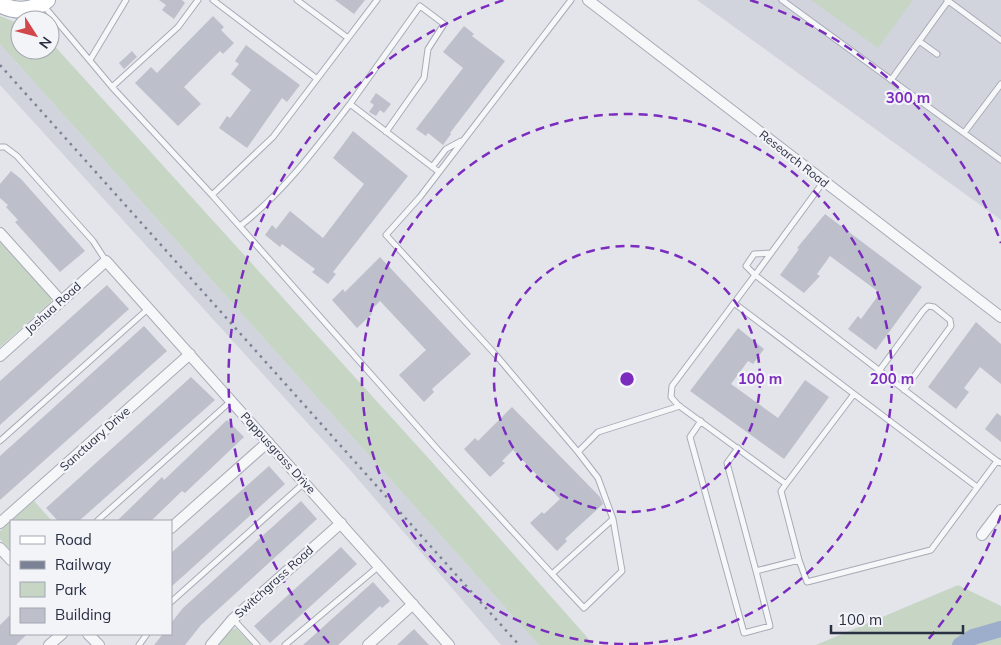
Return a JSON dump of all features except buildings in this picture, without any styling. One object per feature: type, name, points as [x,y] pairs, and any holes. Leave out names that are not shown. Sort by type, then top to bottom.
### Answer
[{"type":"main road","points":[[0,4],[25,10],[36,8],[45,2]]},
{"type":"street","name":"Research Road","points":[[588,0],[1001,317]]},
{"type":"street","points":[[0,233],[61,301]]},
{"type":"street","name":"Joshua Road","points":[[0,356],[106,261]]},
{"type":"street","name":"Pappusgrass Drive","points":[[106,261],[150,308],[449,645]]},
{"type":"street","name":"Sanctuary Drive","points":[[0,524],[190,354]]},
{"type":"street","points":[[172,527],[268,442]]},
{"type":"street","points":[[982,535],[1001,510]]},
{"type":"street","name":"Switchgrass Road","points":[[211,645],[233,619],[341,523]]},
{"type":"street","points":[[0,548],[10,559]]},
{"type":"street","points":[[368,645],[413,604]]},
{"type":"street","points":[[49,645],[61,635]]},
{"type":"street","points":[[89,635],[99,645]]},
{"type":"lane","points":[[90,60],[126,0]]},
{"type":"lane","points":[[112,87],[178,27],[198,0]]},
{"type":"lane","points":[[213,0],[316,78]]},
{"type":"lane","points":[[297,0],[348,38]]},
{"type":"lane","points":[[212,195],[273,137],[377,0]]},
{"type":"lane","points":[[45,2],[112,87],[240,226],[439,452],[584,608],[622,571],[613,519],[598,478],[495,354],[386,235],[420,197],[571,0]]},
{"type":"lane","points":[[782,0],[1001,160]]},
{"type":"lane","points":[[891,80],[947,1],[1001,40]]},
{"type":"lane","points":[[240,226],[260,211],[289,182],[350,104],[420,6],[444,24],[428,49],[424,78],[386,132]]},
{"type":"lane","points":[[919,41],[937,54]]},
{"type":"lane","points":[[964,133],[1001,84]]},
{"type":"lane","points":[[350,104],[439,172]]},
{"type":"lane","points":[[432,167],[446,149],[464,140]]},
{"type":"lane","points":[[0,147],[5,147],[17,156],[93,241],[106,261]]},
{"type":"lane","points":[[786,484],[680,406],[671,397],[672,386],[824,181]]},
{"type":"lane","points":[[771,253],[754,254],[748,260],[746,266],[754,275],[999,462],[977,487],[931,550],[807,582],[799,560],[781,491],[854,394]]},
{"type":"lane","points":[[734,303],[977,487]]},
{"type":"lane","points":[[879,371],[923,311],[928,306],[934,307],[950,320],[951,326],[904,390]]},
{"type":"lane","points":[[0,441],[150,308]]},
{"type":"lane","points":[[98,520],[231,401]]},
{"type":"lane","points":[[578,452],[598,432],[670,411],[680,406]]},
{"type":"lane","points":[[701,421],[690,437],[744,633],[770,626],[727,463],[738,448]]},
{"type":"lane","points":[[172,601],[304,482]]},
{"type":"lane","points":[[552,574],[613,519]]},
{"type":"lane","points":[[756,571],[799,560]]},
{"type":"lane","points":[[285,645],[379,566]]},
{"type":"lane","points":[[233,619],[257,645]]},
{"type":"shaded area","points":[[697,0],[1001,0],[1001,220]]},
{"type":"shaded area","points":[[0,44],[10,55],[10,60],[14,60],[539,645],[501,645],[351,471],[0,85]]},
{"type":"green space","points":[[811,0],[913,0],[878,48]]},
{"type":"green space","points":[[0,16],[10,20],[10,55],[0,44]]},
{"type":"green space","points":[[60,52],[431,461],[594,645],[539,645],[14,60],[60,60]]},
{"type":"green space","points":[[0,242],[51,298],[51,302],[0,347]]},
{"type":"green space","points":[[34,501],[51,520],[12,520]]},
{"type":"green space","points":[[10,522],[10,550],[0,539],[0,531]]},
{"type":"green space","points":[[958,585],[1001,606],[1001,645],[816,645]]},
{"type":"green space","points":[[236,628],[252,645],[217,645],[229,631]]},
{"type":"waterway","points":[[960,645],[973,637],[1001,629]]},
{"type":"railway","points":[[0,65],[519,645]]}]
